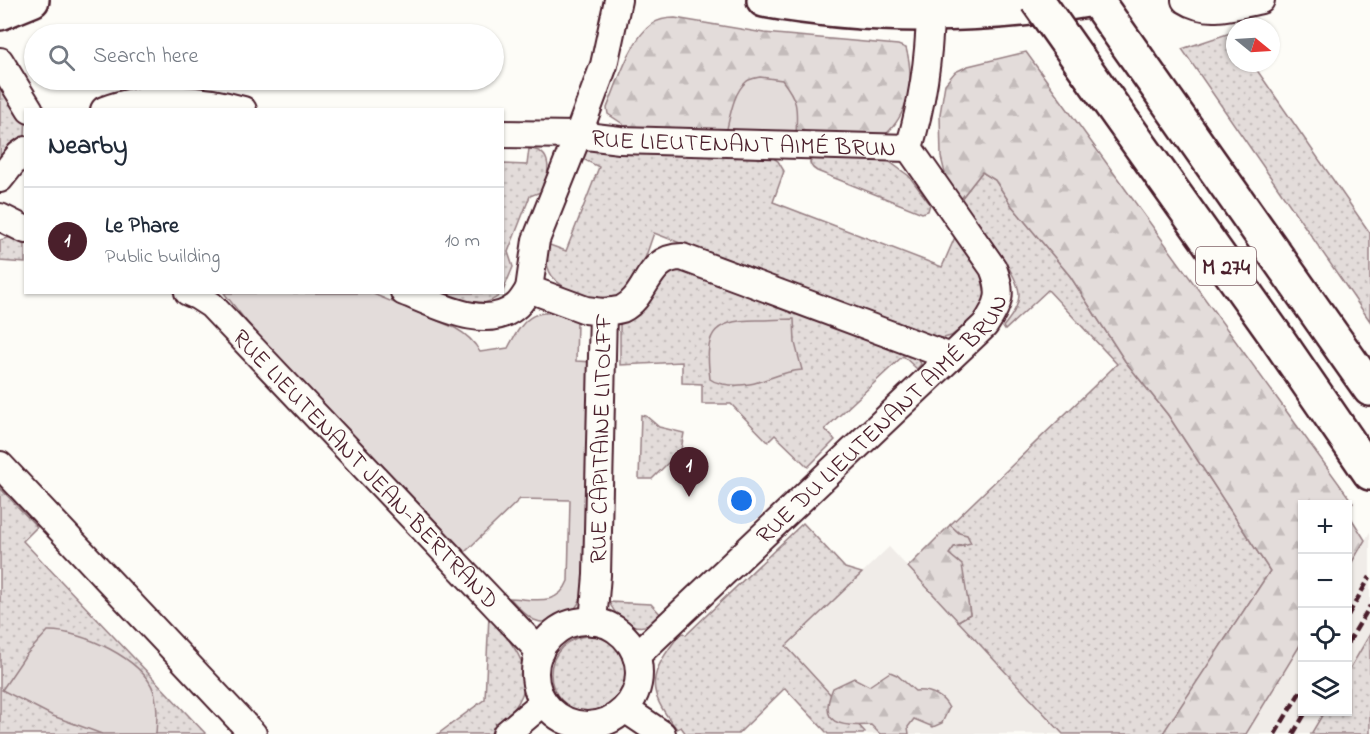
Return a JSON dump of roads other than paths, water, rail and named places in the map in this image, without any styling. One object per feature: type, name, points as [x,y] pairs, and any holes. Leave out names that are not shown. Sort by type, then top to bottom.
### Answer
[{"type":"main road","points":[[0,13],[32,0]]},
{"type":"main road","points":[[764,0],[850,10],[930,14],[1029,9],[1087,0]]},
{"type":"main road","name":"M 274","points":[[1037,0],[1370,473]]},
{"type":"main road","name":"M 274","points":[[1095,0],[1370,389]]},
{"type":"street","points":[[409,294],[467,316],[486,319],[504,314],[517,306],[529,289],[536,240],[579,135],[604,65],[618,0]]},
{"type":"street","points":[[1185,0],[1200,8],[1210,9],[1261,0]]},
{"type":"street","points":[[909,148],[926,77],[930,14]]},
{"type":"street","points":[[0,61],[29,108]]},
{"type":"street","points":[[113,108],[155,99],[183,100],[231,108]]},
{"type":"street","name":"RUE LIEUTENANT AIMÉ BRUN","points":[[504,134],[579,135],[620,140],[909,148]]},
{"type":"street","name":"RUE DU LIEUTENANT AIMÉ BRUN","points":[[636,656],[986,326],[996,309],[1000,286],[993,268],[909,148]]},
{"type":"street","points":[[0,179],[24,151]]},
{"type":"street","points":[[0,218],[24,229]]},
{"type":"street","points":[[603,312],[620,310],[631,303],[653,269],[672,257],[682,257],[951,357]]},
{"type":"street","name":"RUE CAPITAINE LITOLFF","points":[[529,289],[586,310],[603,312],[597,575],[593,622]]},
{"type":"street","name":"RUE LIEUTENANT JEAN-BERTRAND","points":[[194,294],[211,305],[540,652]]},
{"type":"street","points":[[0,465],[253,734]]},
{"type":"street","points":[[577,622],[593,622],[615,629],[624,636],[636,656],[639,670],[638,684],[633,698],[613,719],[598,725],[582,725],[567,722],[544,702],[538,690],[536,664],[549,638],[561,628],[577,622]]},
{"type":"street","points":[[506,734],[544,702]]},
{"type":"street","points":[[625,709],[662,734]]},
{"type":"railway","points":[[1352,608],[1370,577]]},
{"type":"railway","points":[[1352,636],[1370,606]]},
{"type":"railway","points":[[1275,734],[1298,696]]},
{"type":"railway","points":[[1293,734],[1304,716]]},
{"type":"place","name":"Le Phare","points":[[689,497]]}]
